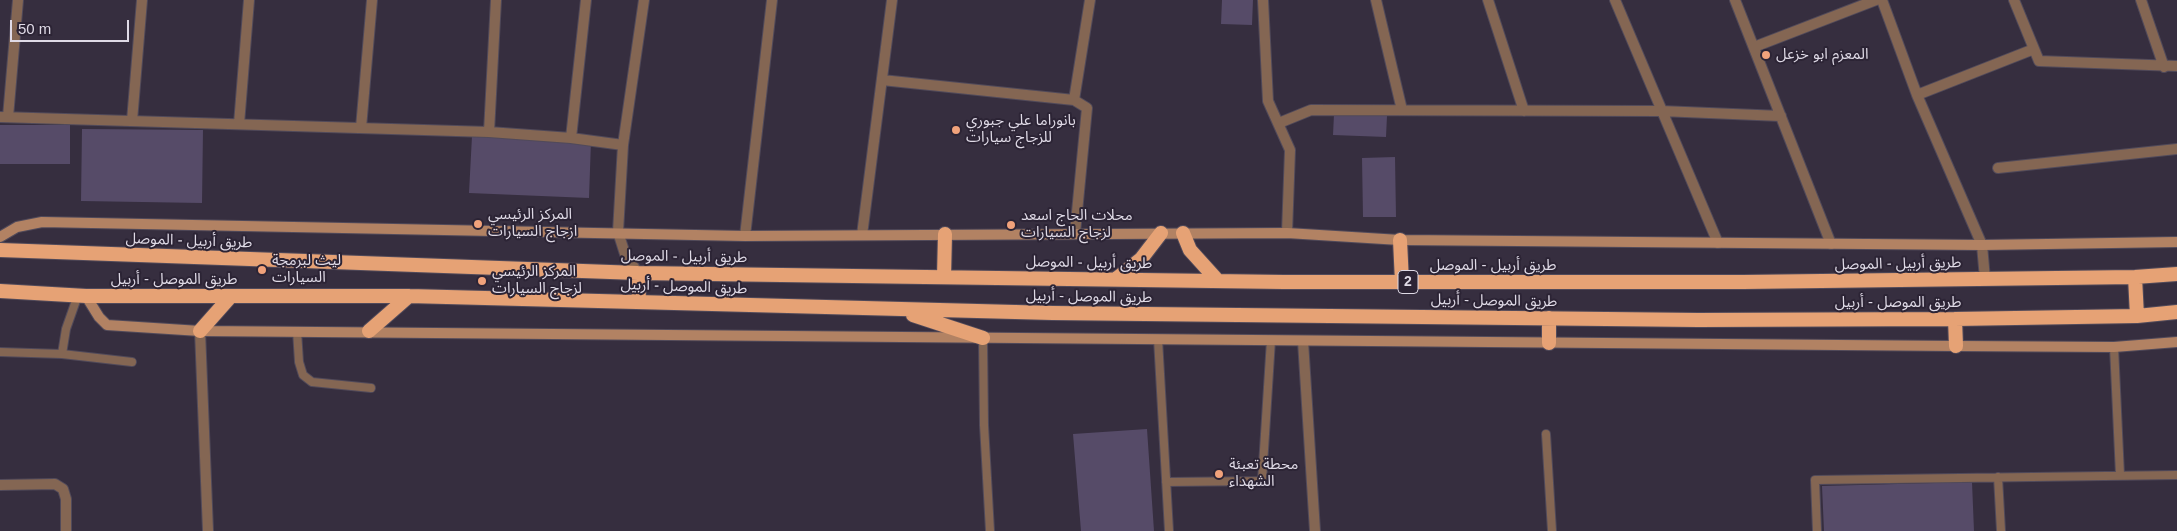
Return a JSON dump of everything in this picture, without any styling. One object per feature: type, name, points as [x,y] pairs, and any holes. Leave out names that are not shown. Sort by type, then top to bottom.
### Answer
[{"type":"highway","points":[[1116,280],[1141,259],[1161,233]]},
{"type":"highway","points":[[1183,233],[1190,250],[1218,281]]},
{"type":"highway","points":[[944,277],[945,234]]},
{"type":"highway","points":[[1400,240],[1402,282]]},
{"type":"highway","name":"طريق أربيل - الموصل","points":[[0,250],[638,273],[1116,280],[1743,282],[2135,277],[2177,274]]},
{"type":"highway","points":[[638,273],[639,301]]},
{"type":"highway","points":[[2135,277],[2137,316]]},
{"type":"highway","name":"طريق الموصل - أربيل","points":[[0,291],[82,296],[409,296],[639,301],[898,310],[1549,318],[1955,319],[2137,316],[2177,312]]},
{"type":"highway","points":[[200,332],[231,296]]},
{"type":"highway","points":[[368,331],[409,296]]},
{"type":"highway","points":[[898,310],[983,338]]},
{"type":"highway","points":[[1549,318],[1549,343]]},
{"type":"highway","points":[[1955,319],[1956,346]]},
{"type":"main road","points":[[0,237],[17,227],[42,222],[745,236],[1287,233],[1400,240],[1982,245],[2177,242]]},
{"type":"main road","points":[[82,296],[107,325],[200,332],[368,331],[2114,347],[2177,342]]},
{"type":"street","points":[[18,0],[4,117],[489,132],[571,138],[624,145]]},
{"type":"street","points":[[132,121],[142,0]]},
{"type":"street","points":[[239,124],[249,0]]},
{"type":"street","points":[[362,128],[372,0]]},
{"type":"street","points":[[489,132],[496,0]]},
{"type":"street","points":[[571,138],[586,0]]},
{"type":"street","points":[[638,273],[624,254],[618,232],[624,145],[644,0]]},
{"type":"street","points":[[745,236],[772,0]]},
{"type":"street","points":[[862,235],[892,0]]},
{"type":"street","points":[[1074,100],[1090,0]]},
{"type":"street","points":[[1264,0],[1268,101],[1290,150],[1287,233]]},
{"type":"street","points":[[1376,0],[1402,110]]},
{"type":"street","points":[[1488,0],[1524,111]]},
{"type":"street","points":[[1615,0],[1718,243]]},
{"type":"street","points":[[1735,0],[1831,244]]},
{"type":"street","points":[[1754,47],[1876,0]]},
{"type":"street","points":[[1882,0],[1918,95],[1982,245],[1985,279]]},
{"type":"street","points":[[2014,0],[2039,61],[2177,66]]},
{"type":"street","points":[[2141,0],[2164,67]]},
{"type":"street","points":[[1918,95],[2034,49]]},
{"type":"street","points":[[882,80],[1074,100],[1086,108],[1075,233]]},
{"type":"street","points":[[1279,123],[1311,110],[1661,111],[1782,116]]},
{"type":"street","points":[[1998,168],[2177,149]]},
{"type":"street","points":[[200,332],[208,531]]},
{"type":"street","points":[[1304,341],[1315,531]]},
{"type":"street","points":[[0,485],[55,484],[63,489],[66,498],[66,531]]},
{"type":"lane","points":[[62,354],[66,329],[82,296]]},
{"type":"lane","points":[[297,331],[299,362],[303,375],[312,382],[371,388]]},
{"type":"lane","points":[[983,338],[984,425],[990,531]]},
{"type":"lane","points":[[1158,339],[1169,531]]},
{"type":"lane","points":[[1166,482],[1262,481],[1271,340]]},
{"type":"lane","points":[[2114,347],[2120,475]]},
{"type":"lane","points":[[0,352],[62,354],[132,362]]},
{"type":"lane","points":[[1546,434],[1552,531]]},
{"type":"lane","points":[[1817,531],[1815,480],[2177,475]]},
{"type":"lane","points":[[1998,477],[2000,531]]},
{"type":"building","points":[[1222,0],[1253,0],[1252,25],[1221,24]]},
{"type":"building","points":[[1334,114],[1387,116],[1386,137],[1333,135]]},
{"type":"building","points":[[0,125],[70,125],[70,164],[0,164]]},
{"type":"building","points":[[82,129],[203,130],[202,203],[81,201]]},
{"type":"building","points":[[472,136],[591,141],[589,198],[469,193]]},
{"type":"building","points":[[1395,157],[1396,217],[1363,217],[1362,158]]},
{"type":"building","points":[[1147,429],[1154,531],[1081,531],[1073,434]]},
{"type":"building","points":[[1972,482],[1974,531],[1824,531],[1822,486]]},
{"type":"place","name":"المعزم ابو خزعل","points":[[1766,55]]},
{"type":"place","name":"بانوراما علي جبوري للزجاج سيارات","points":[[956,130]]},
{"type":"place","name":"المركز الرئيسي ازجاج السيارات","points":[[478,224]]},
{"type":"place","name":"محلات الحاج اسعد لزجاج السيارات","points":[[1011,225]]},
{"type":"place","name":"ليث لبرمجة السيارات","points":[[262,270]]},
{"type":"place","name":"المركز الرئيسي لزجاج السيارات","points":[[482,281]]},
{"type":"place","name":"محطة تعبئة الشهداء","points":[[1219,474]]}]
